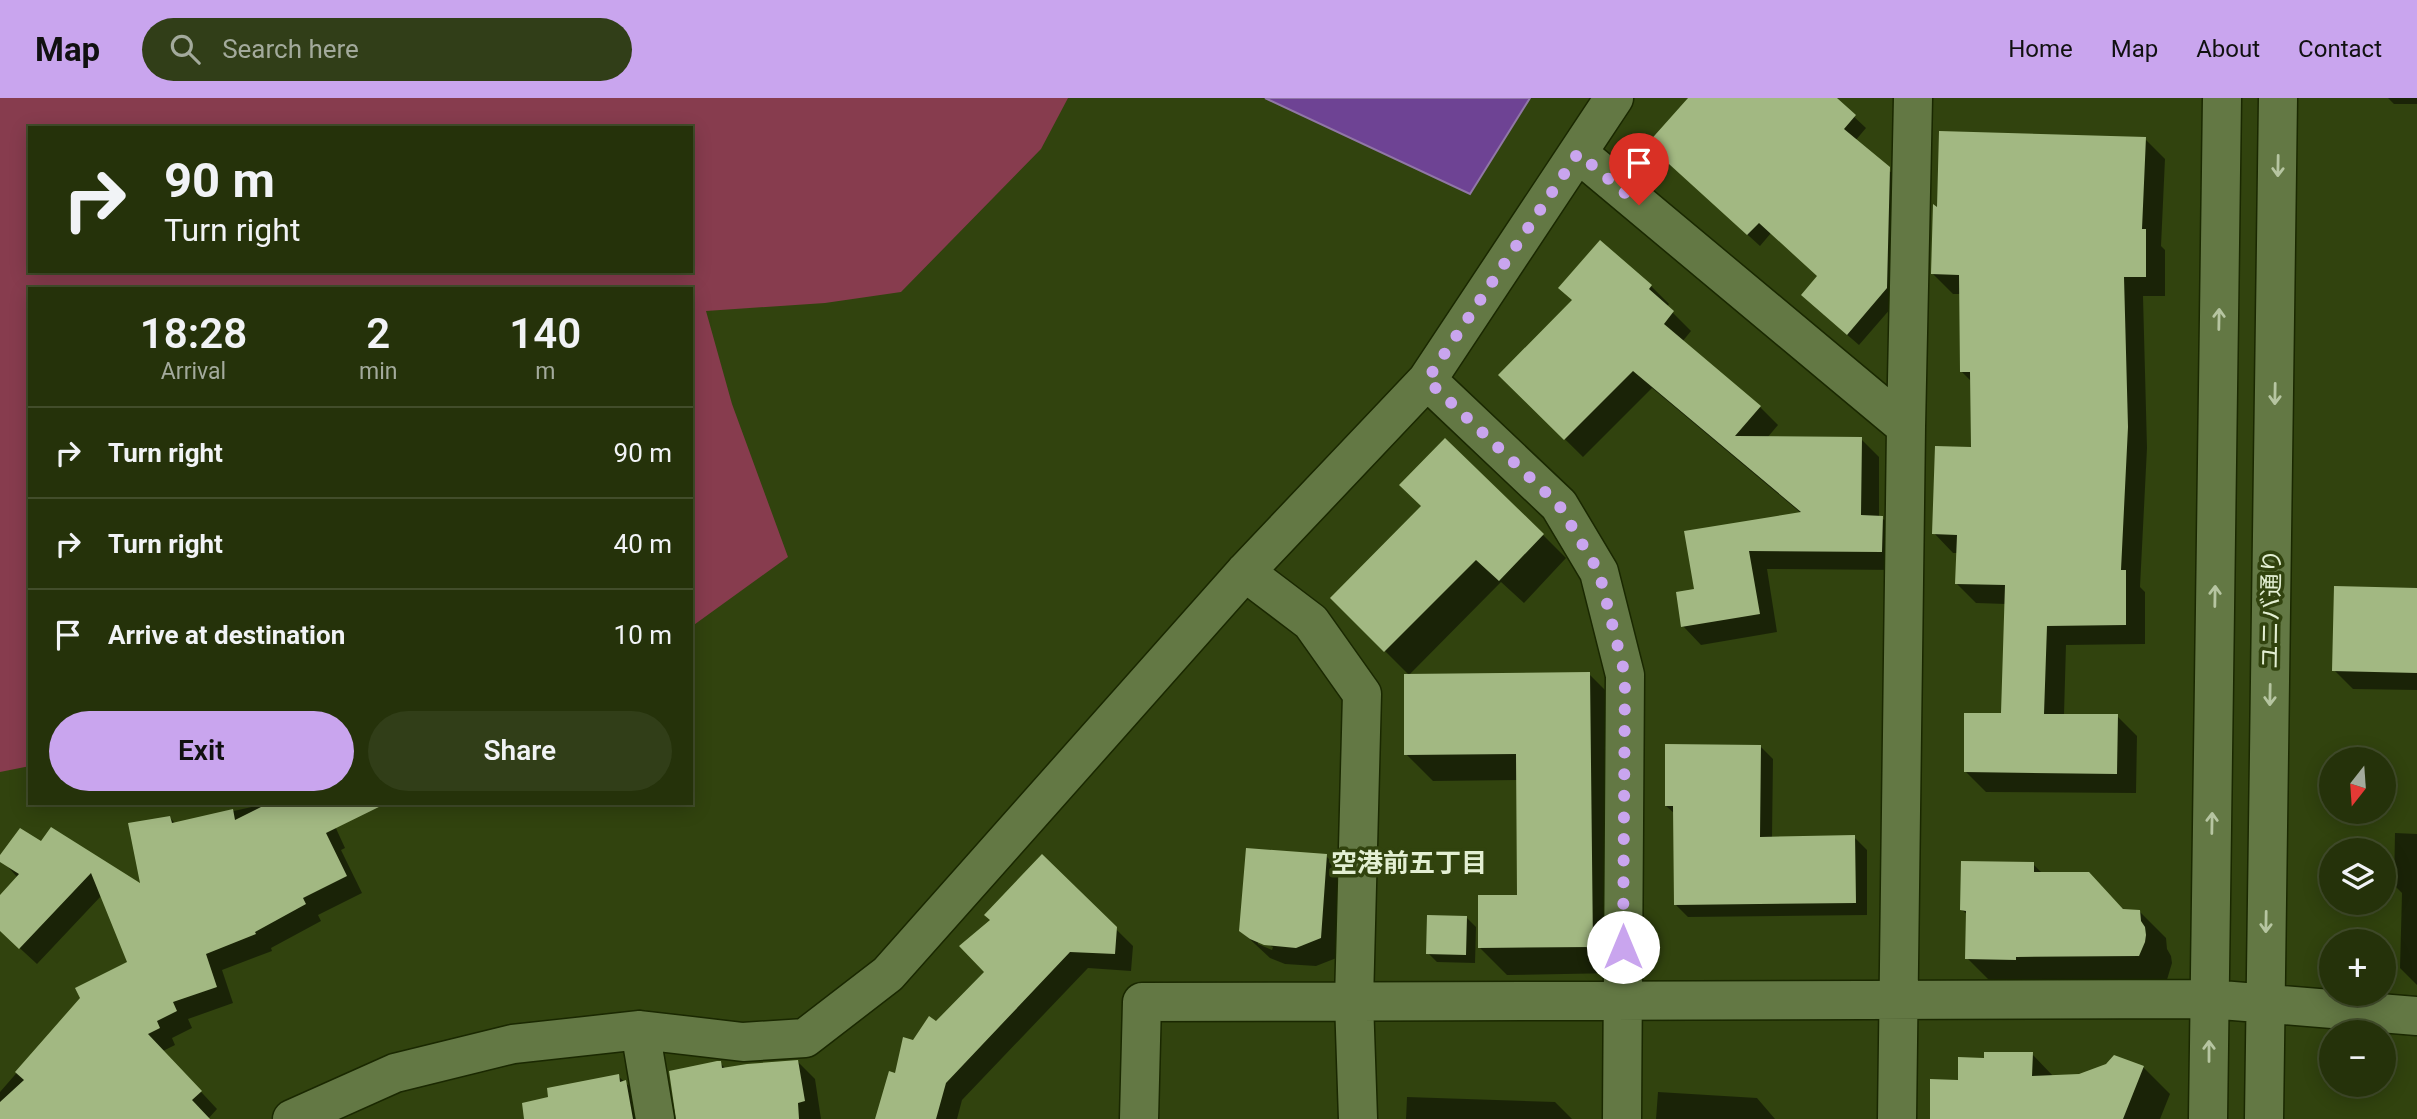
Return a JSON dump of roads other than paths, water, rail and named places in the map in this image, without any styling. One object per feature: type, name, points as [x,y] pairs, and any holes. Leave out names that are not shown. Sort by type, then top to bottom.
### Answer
[{"type":"street","points":[[292,1119],[395,1073],[513,1044],[640,1030],[743,1042],[805,1038],[888,974],[1245,572],[1427,380],[1614,98]]},
{"type":"street","points":[[1897,1119],[1913,98]]},
{"type":"street","points":[[2208,1119],[2222,98]]},
{"type":"street","name":"ユニバ通り","points":[[2264,1119],[2278,98]]},
{"type":"street","points":[[1578,153],[1906,427]]},
{"type":"street","points":[[1427,380],[1559,505],[1599,572],[1625,675],[1622,1119]]},
{"type":"street","points":[[1245,572],[1311,622],[1362,694],[1354,1001],[1358,1119]]},
{"type":"street","points":[[1139,1119],[1142,1002],[2209,999],[2417,1016]]},
{"type":"street","points":[[640,1030],[655,1119]]},
{"type":"district","name":"空港前五丁目","points":[[1409,863]]}]
